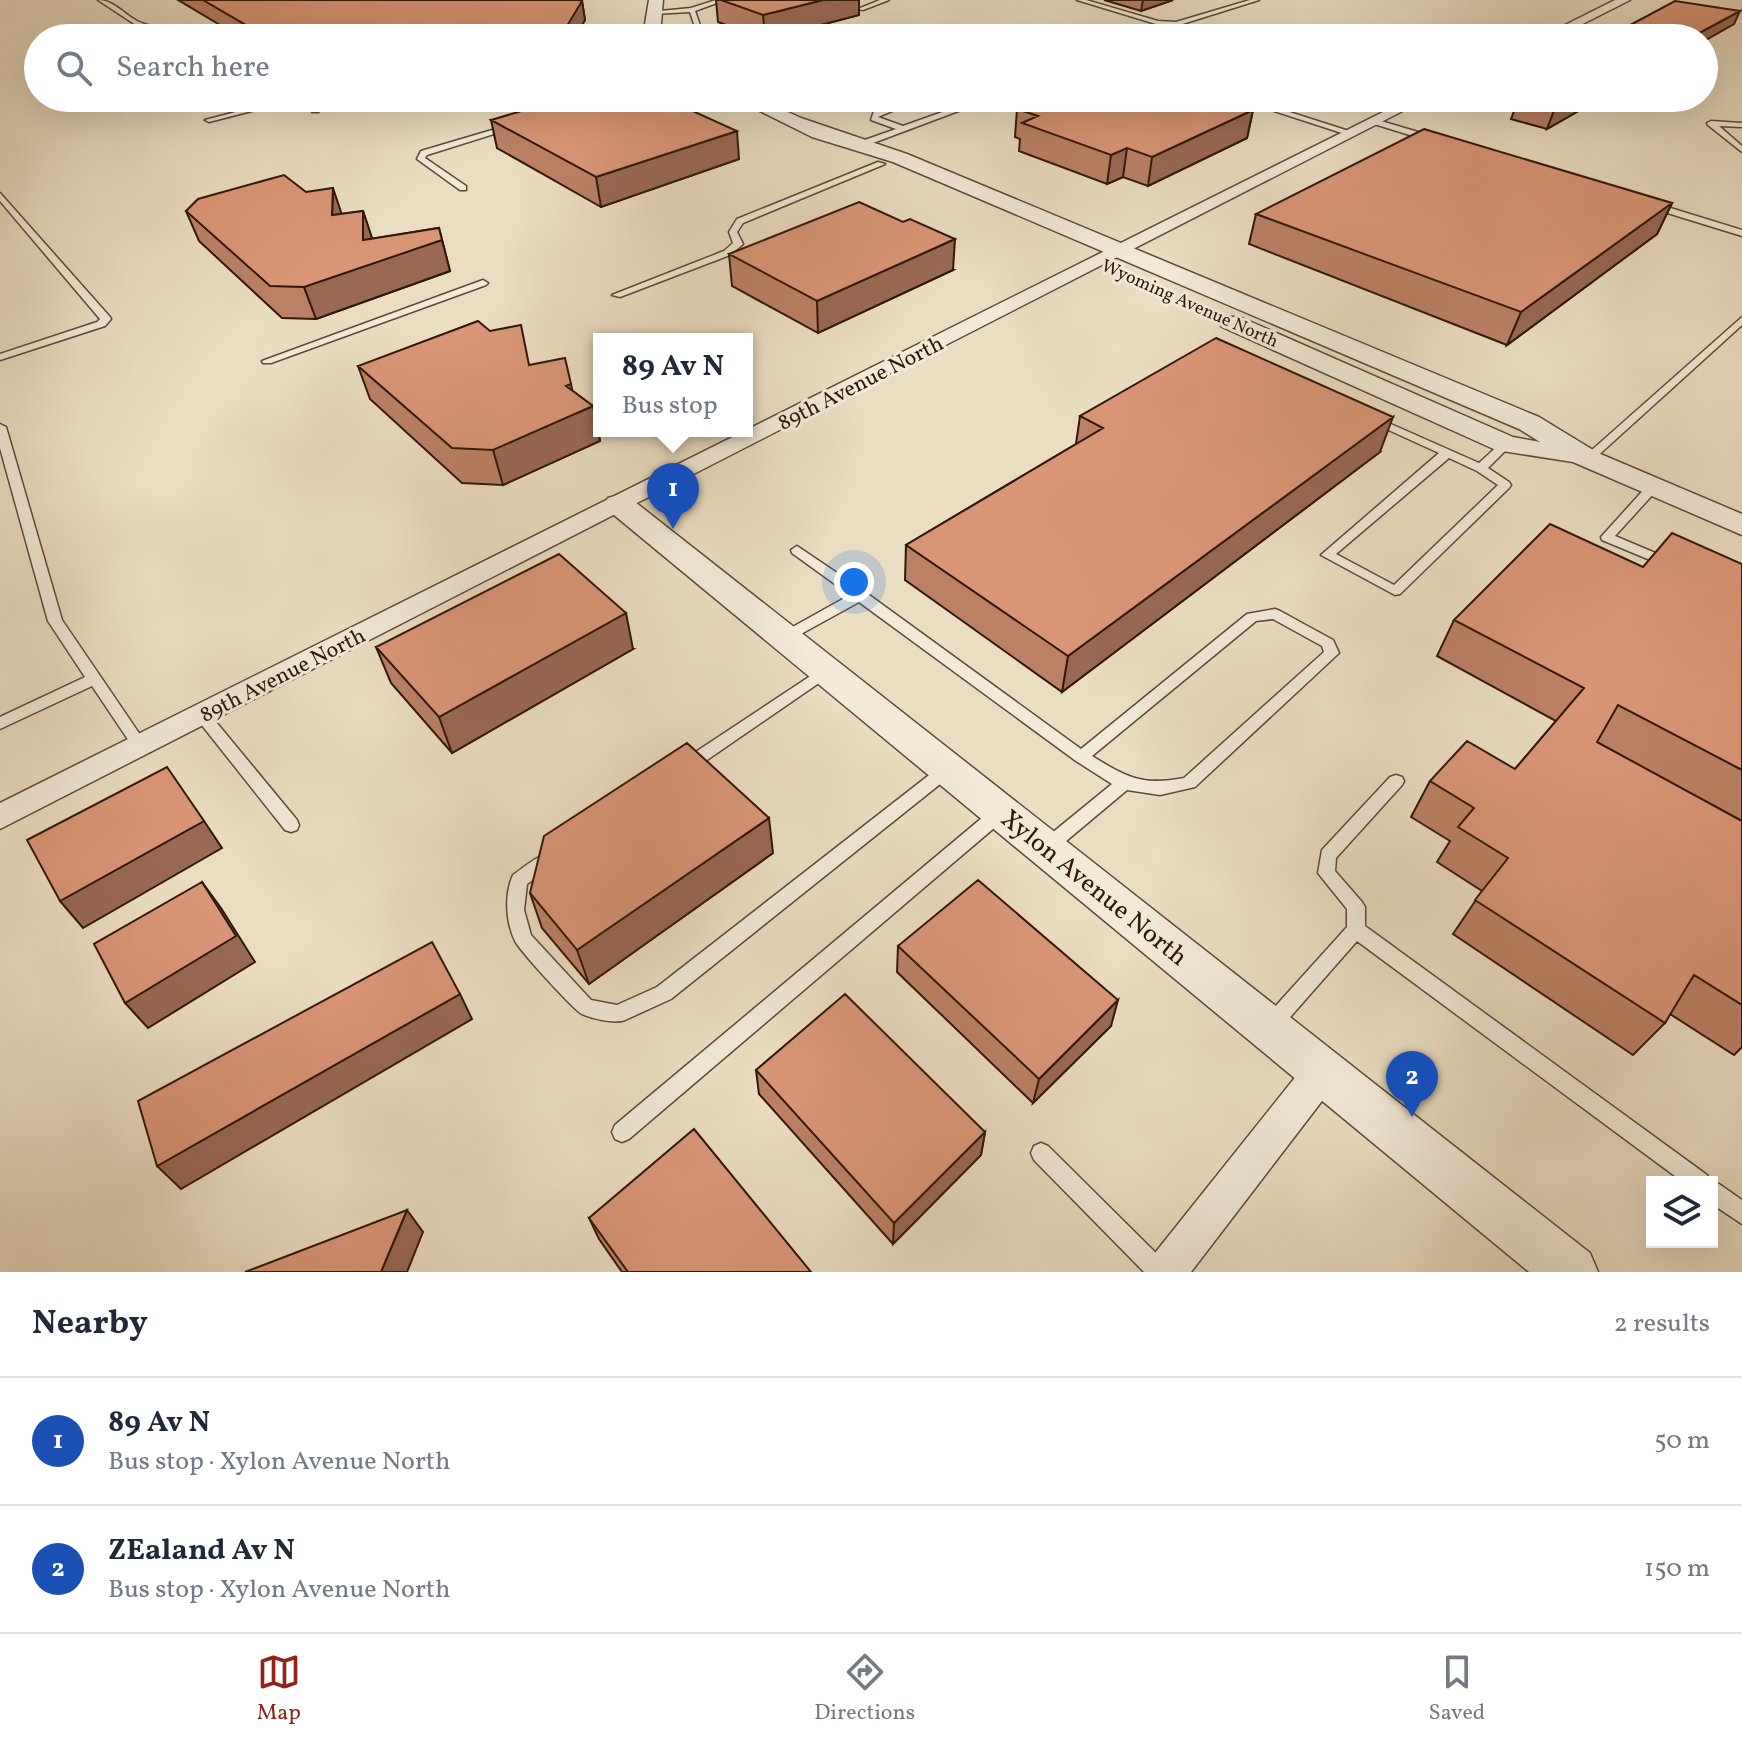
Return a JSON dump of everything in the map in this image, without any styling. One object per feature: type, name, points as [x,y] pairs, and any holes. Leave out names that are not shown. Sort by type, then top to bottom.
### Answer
[{"type":"street","points":[[1574,24],[1624,0]]},
{"type":"street","name":"Wyoming Avenue North","points":[[775,112],[881,164],[1529,423],[1588,459],[1742,525]]},
{"type":"street","name":"89th Avenue North","points":[[753,436],[1392,112]]},
{"type":"street","name":"Wyoming Avenue North","points":[[800,123],[862,144],[1506,444],[1588,459]]},
{"type":"street","name":"89th Avenue North","points":[[0,817],[751,437]]},
{"type":"street","name":"Xylon Avenue North","points":[[619,504],[1571,1272]]},
{"type":"street","points":[[1165,1272],[1322,1072]]},
{"type":"lane","points":[[101,0],[138,24]]},
{"type":"lane","points":[[654,6],[692,10],[722,0]]},
{"type":"lane","points":[[861,9],[886,0]]},
{"type":"lane","points":[[1080,0],[1158,23],[1176,24],[1256,0]]},
{"type":"lane","points":[[692,10],[696,24]]},
{"type":"lane","points":[[209,120],[241,112]]},
{"type":"lane","points":[[880,112],[874,118],[903,129]]},
{"type":"lane","points":[[862,144],[950,112]]},
{"type":"lane","points":[[1283,112],[1351,133]]},
{"type":"lane","points":[[1374,121],[1447,144]]},
{"type":"lane","points":[[463,188],[426,165],[421,159],[424,153],[525,123]]},
{"type":"lane","points":[[1742,125],[1711,123],[1742,150]]},
{"type":"lane","points":[[617,295],[727,253],[738,244],[733,232],[740,221],[881,164]]},
{"type":"lane","points":[[0,196],[106,319],[101,324],[0,357]]},
{"type":"lane","points":[[1639,202],[1742,233]]},
{"type":"lane","points":[[267,361],[483,283]]},
{"type":"lane","points":[[1588,459],[1742,320]]},
{"type":"lane","points":[[1364,415],[1481,468],[1505,485],[1395,591],[1327,555],[1447,453]]},
{"type":"lane","points":[[0,427],[55,621],[92,680],[140,746]]},
{"type":"lane","points":[[1481,468],[1506,444]]},
{"type":"lane","points":[[1652,488],[1607,537],[1675,567]]},
{"type":"lane","points":[[797,550],[1081,757],[1124,783],[1160,789],[1189,783],[1332,653],[1328,643],[1275,614],[1252,617],[1081,757]]},
{"type":"lane","points":[[785,637],[860,595]]},
{"type":"lane","points":[[673,776],[827,670]]},
{"type":"lane","points":[[0,723],[92,680]]},
{"type":"lane","points":[[202,715],[291,825]]},
{"type":"lane","points":[[558,854],[519,880],[515,910],[523,939],[586,1007],[618,1014],[664,993],[948,769]]},
{"type":"lane","points":[[1268,1028],[1356,930],[1356,907],[1326,873],[1328,855],[1396,781]]},
{"type":"lane","points":[[1046,847],[1124,783]]},
{"type":"lane","points":[[622,1132],[1002,812]]},
{"type":"lane","points":[[1356,930],[1692,1176]]},
{"type":"lane","points":[[1041,1153],[1159,1272]]},
{"type":"lane","points":[[1718,1195],[1742,1213]]},
{"type":"building","points":[[203,0],[582,1],[568,24],[244,24]]},
{"type":"building","points":[[721,0],[823,0],[763,15]]},
{"type":"building","points":[[1675,1],[1740,11],[1716,24],[1632,24]]},
{"type":"building","points":[[518,112],[695,112],[737,131],[596,177],[491,120]]},
{"type":"building","points":[[1026,112],[1249,112],[1152,157],[1127,148],[1111,155],[1022,123],[1038,116]]},
{"type":"building","points":[[1424,129],[1672,203],[1521,312],[1256,214]]},
{"type":"building","points":[[284,175],[306,192],[333,188],[332,215],[363,211],[363,240],[439,228],[442,240],[304,287],[270,286],[186,211],[198,199]]},
{"type":"building","points":[[859,202],[903,222],[910,219],[955,239],[817,301],[729,254]]},
{"type":"building","points":[[478,321],[490,331],[521,325],[529,365],[565,358],[571,384],[566,386],[593,406],[493,450],[452,448],[358,366]]},
{"type":"building","points":[[1216,338],[1393,417],[1068,656],[906,545],[1103,428],[1080,416]]},
{"type":"building","points":[[1550,524],[1643,567],[1672,533],[1742,564],[1742,770],[1618,705],[1597,742],[1742,821],[1742,1005],[1694,975],[1665,1023],[1475,900],[1508,858],[1458,827],[1474,808],[1430,781],[1467,741],[1515,769],[1584,688],[1454,620]]},
{"type":"building","points":[[559,554],[626,613],[439,717],[376,647]]},
{"type":"building","points":[[687,743],[769,818],[577,950],[530,893],[544,836]]},
{"type":"building","points":[[167,767],[204,821],[60,901],[27,840]]},
{"type":"building","points":[[978,880],[1118,1000],[1039,1079],[898,946]]},
{"type":"building","points":[[202,882],[236,936],[125,1003],[94,944]]},
{"type":"building","points":[[432,942],[460,994],[157,1166],[138,1101]]},
{"type":"building","points":[[845,994],[985,1132],[894,1223],[756,1070]]},
{"type":"building","points":[[694,1129],[811,1272],[628,1272],[589,1218]]},
{"type":"building","points":[[407,1210],[381,1272],[245,1272]]},
{"type":"place","name":"89 Av N","points":[[673,529]]},
{"type":"place","name":"ZEaland Av N","points":[[1412,1117]]}]
